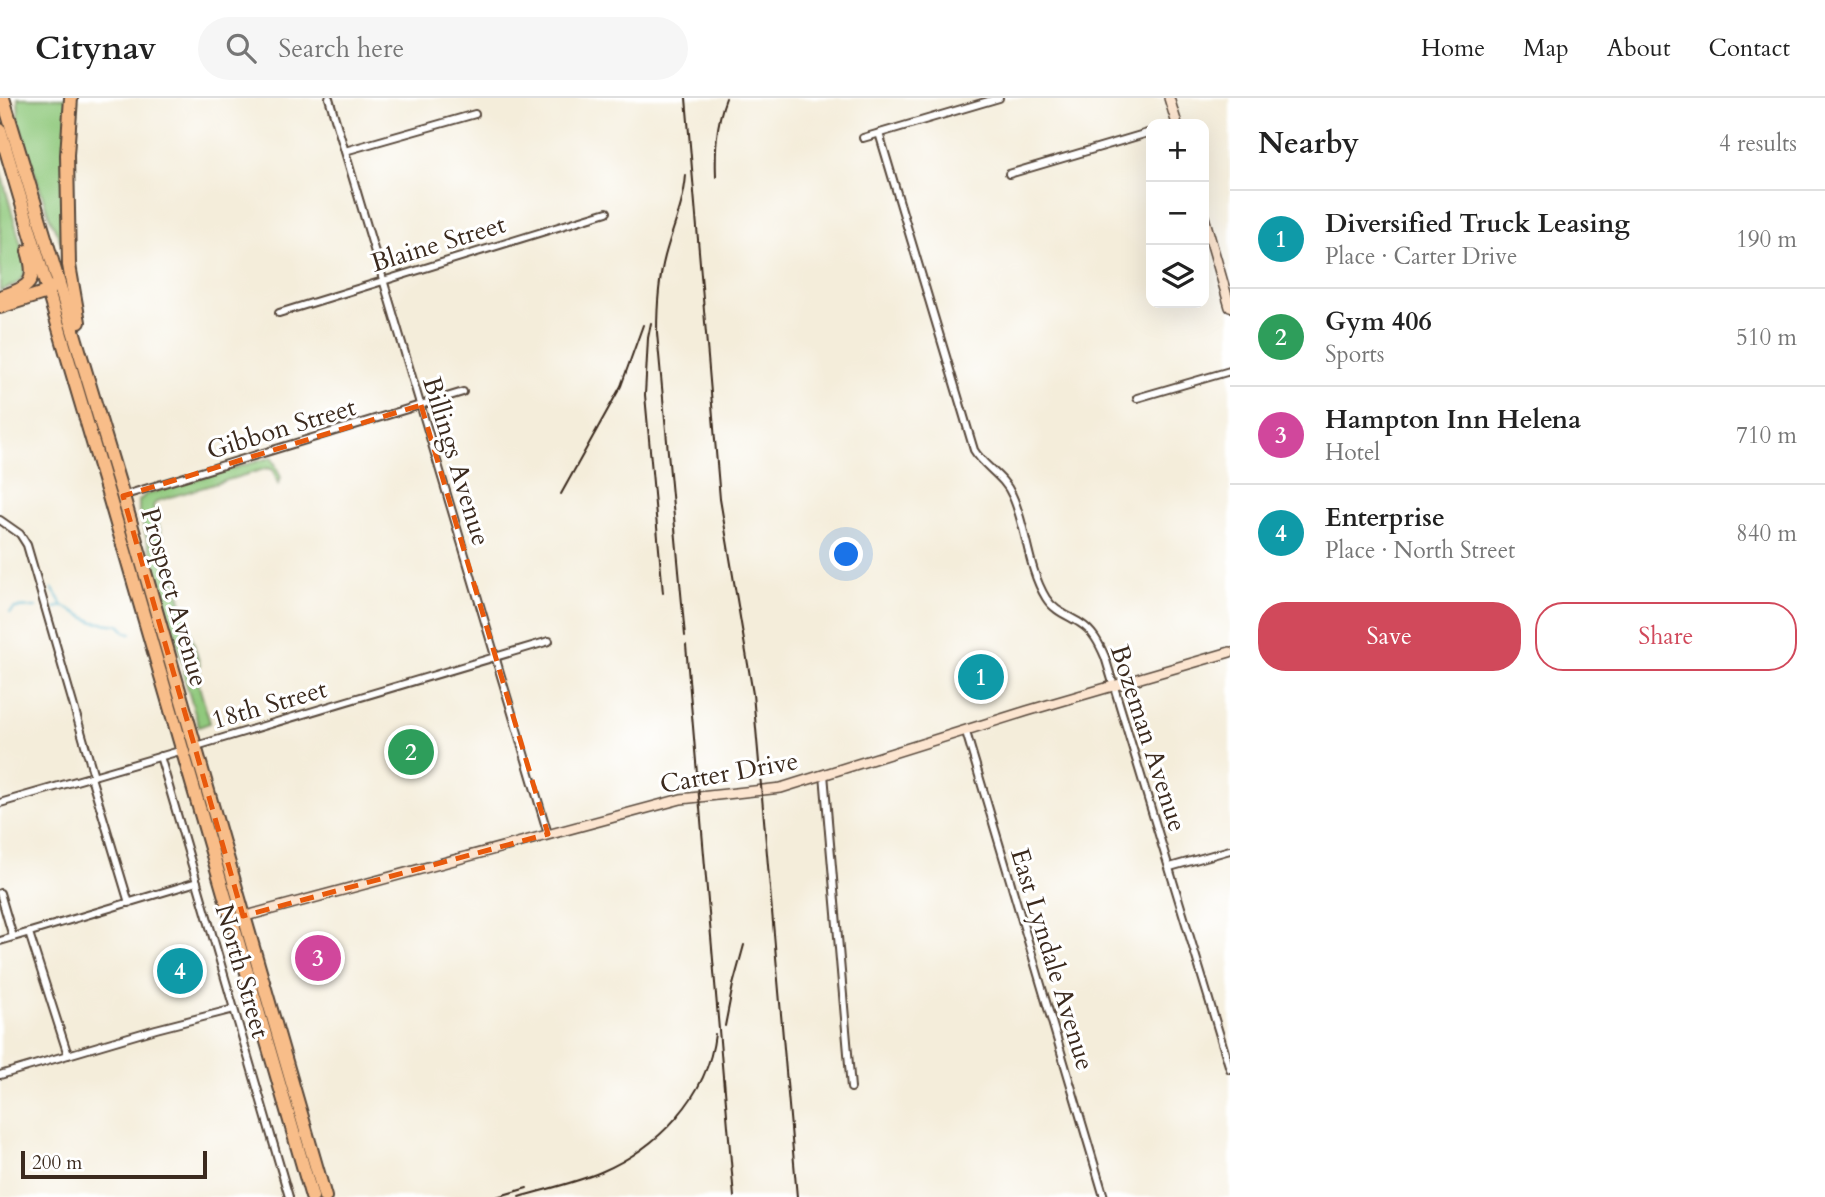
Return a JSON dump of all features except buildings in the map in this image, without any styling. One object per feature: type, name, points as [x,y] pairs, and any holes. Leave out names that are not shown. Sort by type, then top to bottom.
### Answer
[{"type":"highway","points":[[71,98],[67,155],[71,281],[98,412]]},
{"type":"highway","name":"Prospect Avenue","points":[[4,102],[98,412],[117,498]]},
{"type":"highway","name":"Prospect Avenue","points":[[0,130],[48,291],[117,498],[293,1111]]},
{"type":"highway","points":[[0,297],[25,287],[31,282],[33,273],[12,193],[5,145]]},
{"type":"highway","points":[[0,307],[48,291],[56,280],[55,270]]},
{"type":"highway","points":[[293,1111],[312,1197]]},
{"type":"highway","points":[[293,1111],[325,1197]]},
{"type":"street","name":"Billings Avenue","points":[[329,98],[548,834]]},
{"type":"street","points":[[863,138],[999,98]]},
{"type":"street","points":[[1169,98],[1175,119]]},
{"type":"street","points":[[345,151],[475,114]]},
{"type":"street","name":"Bozeman Avenue","points":[[879,133],[974,450],[980,460],[1003,479],[1012,492],[1035,574],[1047,600],[1053,607],[1080,622],[1098,640],[1230,1069]]},
{"type":"street","points":[[1009,174],[1146,133]]},
{"type":"street","name":"Blaine Street","points":[[279,313],[607,212]]},
{"type":"street","points":[[1209,234],[1230,307]]},
{"type":"street","points":[[1137,398],[1230,371]]},
{"type":"street","name":"Gibbon Street","points":[[117,498],[463,392]]},
{"type":"street","points":[[0,520],[20,534],[27,545],[129,903]]},
{"type":"street","name":"18th Street","points":[[0,803],[548,641]]},
{"type":"street","name":"Carter Drive","points":[[237,918],[681,799],[781,788],[1027,711],[1230,652]]},
{"type":"street","name":"East Lyndale Avenue","points":[[966,732],[1104,1197]]},
{"type":"street","name":"North Street","points":[[160,757],[289,1197]]},
{"type":"street","points":[[824,774],[851,1088]]},
{"type":"street","points":[[1170,867],[1230,850]]},
{"type":"street","points":[[0,941],[197,882]]},
{"type":"street","points":[[0,893],[13,937]]},
{"type":"street","points":[[29,933],[68,1055]]},
{"type":"street","points":[[0,1075],[234,1009]]},
{"type":"highlighted area","points":[[421,405],[548,834],[243,916],[123,496]]},
{"type":"green space","points":[[18,98],[67,98],[65,243],[61,242],[49,216],[19,124]]},
{"type":"green space","points":[[0,169],[26,269],[19,282],[0,291]]},
{"type":"green space","points":[[272,457],[281,478],[278,484],[273,470],[268,468],[157,501],[153,506],[200,665],[199,686],[210,723],[199,727],[139,511],[139,501],[145,495],[157,491]]},
{"type":"waterway","points":[[52,588],[63,606],[94,622],[119,625],[131,633]]},
{"type":"waterway","points":[[55,608],[63,606]]},
{"type":"waterway","points":[[10,613],[15,608],[36,607]]},
{"type":"railway","points":[[686,98],[720,499],[753,694],[797,1197]]},
{"type":"railway","points":[[716,177],[717,137],[726,98]]},
{"type":"railway","points":[[685,636],[657,333],[661,275],[686,175]]},
{"type":"railway","points":[[651,323],[645,395],[663,593]]},
{"type":"railway","points":[[561,494],[621,386],[643,325]]},
{"type":"railway","points":[[686,645],[724,1088]]},
{"type":"railway","points":[[725,1026],[744,945]]},
{"type":"railway","points":[[519,1197],[601,1172],[622,1162],[660,1134],[691,1099],[702,1079],[715,1034]]},
{"type":"railway","points":[[724,1079],[734,1197]]},
{"type":"railway","points":[[496,1197],[527,1188]]},
{"type":"place","name":"Diversified Truck Leasing","points":[[981,677]]},
{"type":"place","name":"Gym 406","points":[[411,752]]},
{"type":"place","name":"Hampton Inn Helena","points":[[318,958]]},
{"type":"place","name":"Enterprise","points":[[180,971]]}]
